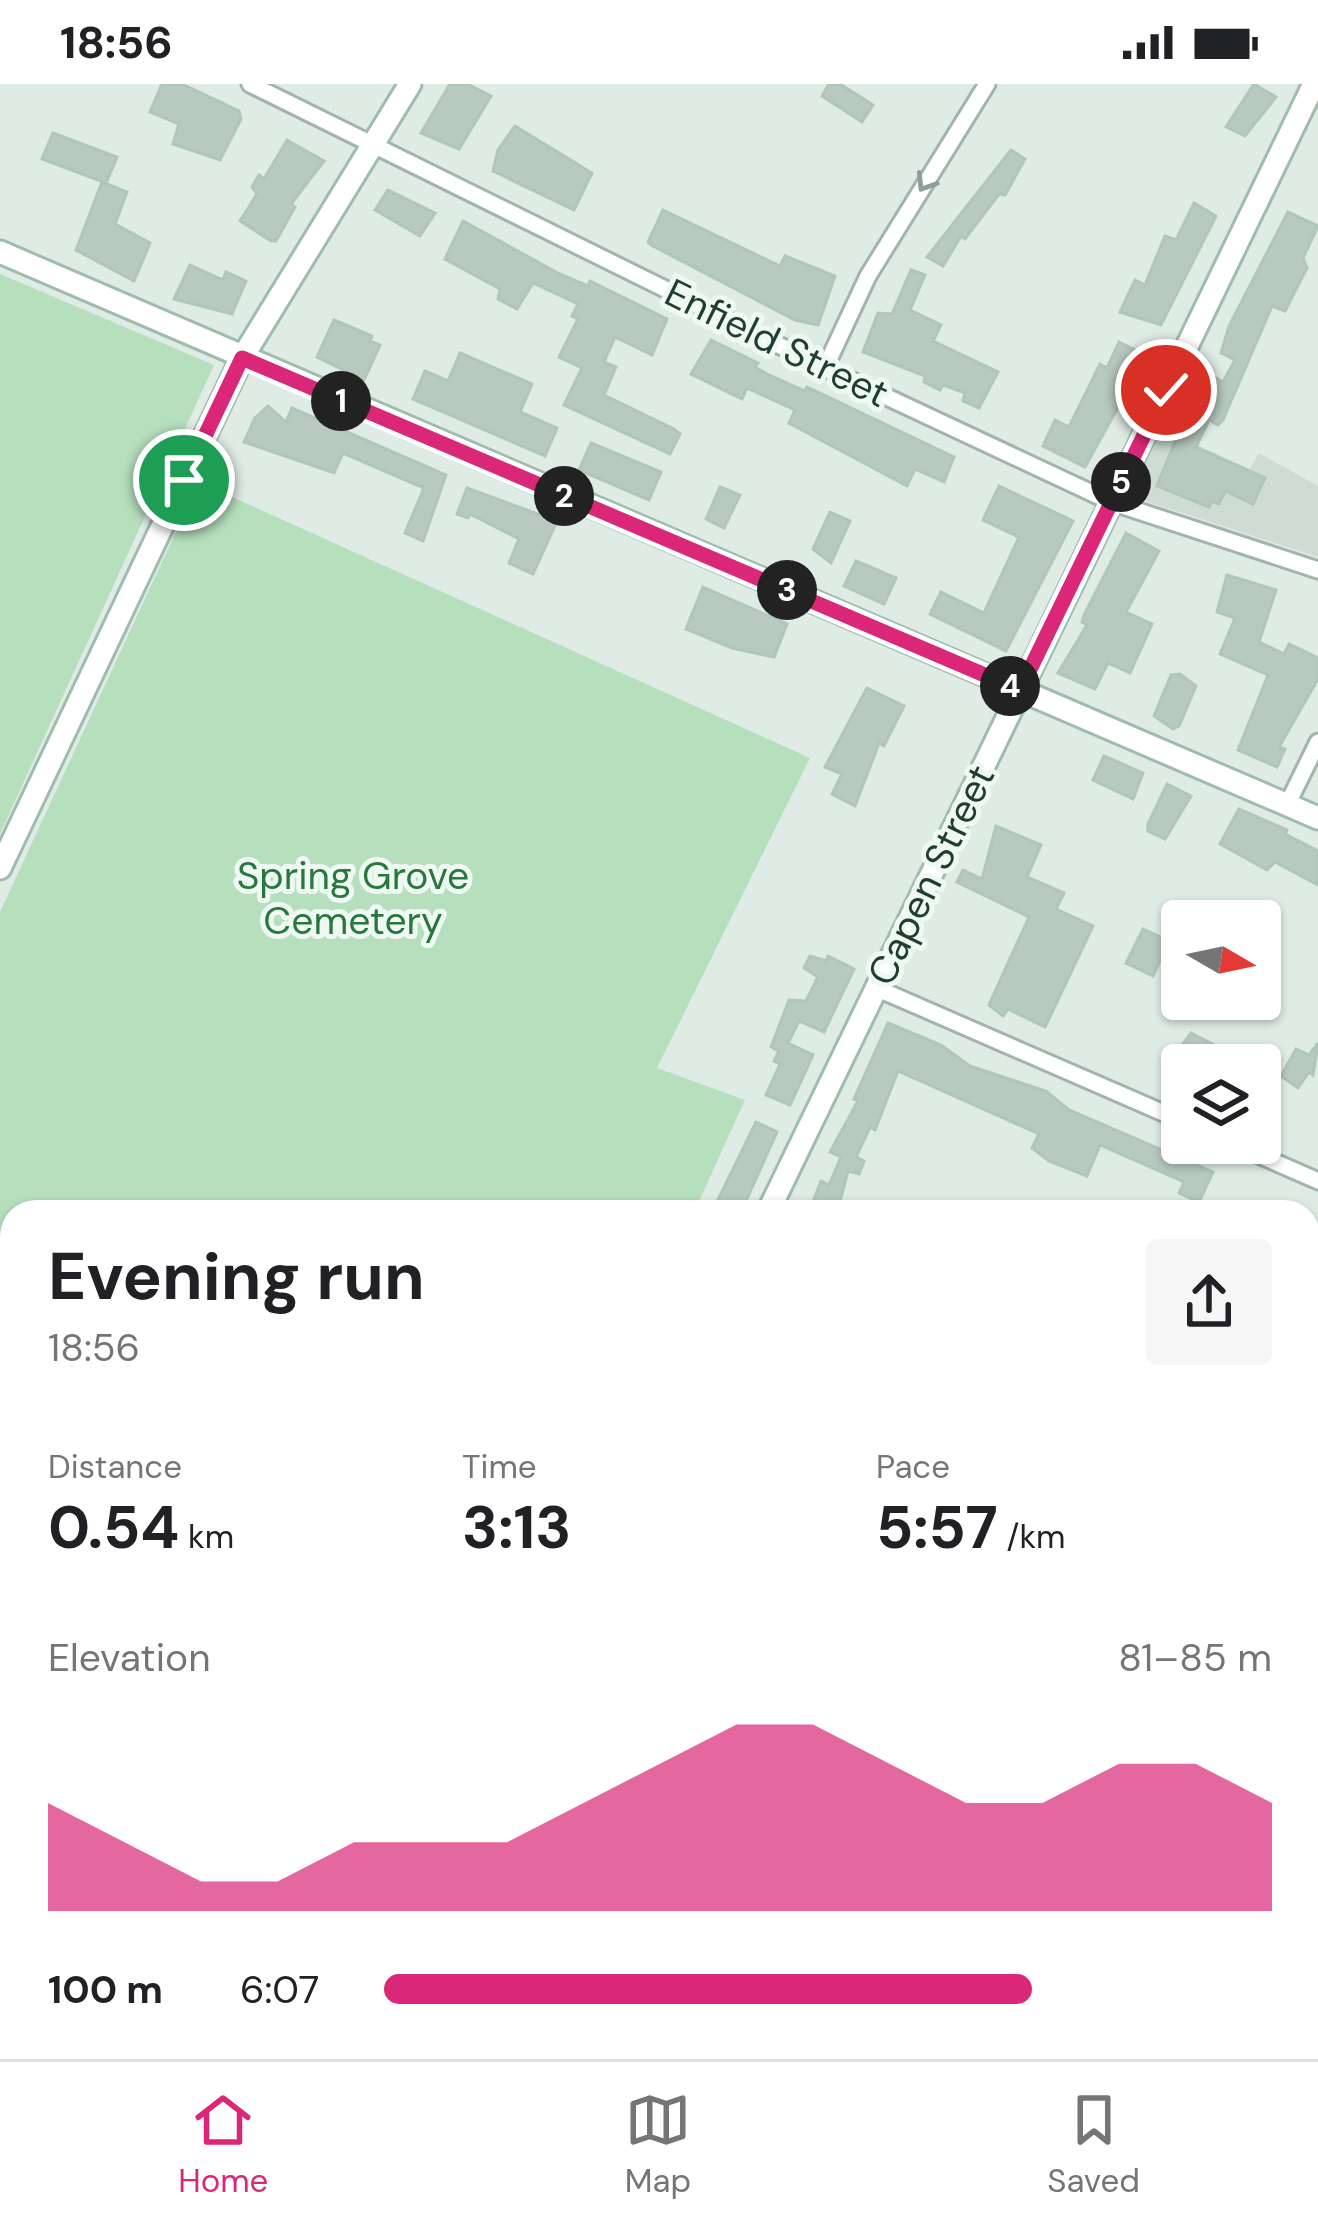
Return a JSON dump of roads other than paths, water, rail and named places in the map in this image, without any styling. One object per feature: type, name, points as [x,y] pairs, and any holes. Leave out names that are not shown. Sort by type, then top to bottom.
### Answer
[{"type":"street","name":"Enfield Street","points":[[250,84],[825,368],[1112,502],[1318,570]]},
{"type":"street","points":[[0,868],[242,358],[410,84]]},
{"type":"street","points":[[825,368],[868,276],[987,84]]},
{"type":"street","name":"Capen Street","points":[[774,1200],[1314,84]]},
{"type":"street","points":[[0,252],[1318,818]]},
{"type":"street","points":[[1287,805],[1318,742]]},
{"type":"street","points":[[876,988],[1161,1112]]},
{"type":"street","points":[[1280,1164],[1318,1181]]},
{"type":"park label","name":"Spring Grove Cemetery","points":[[353,898]]}]
